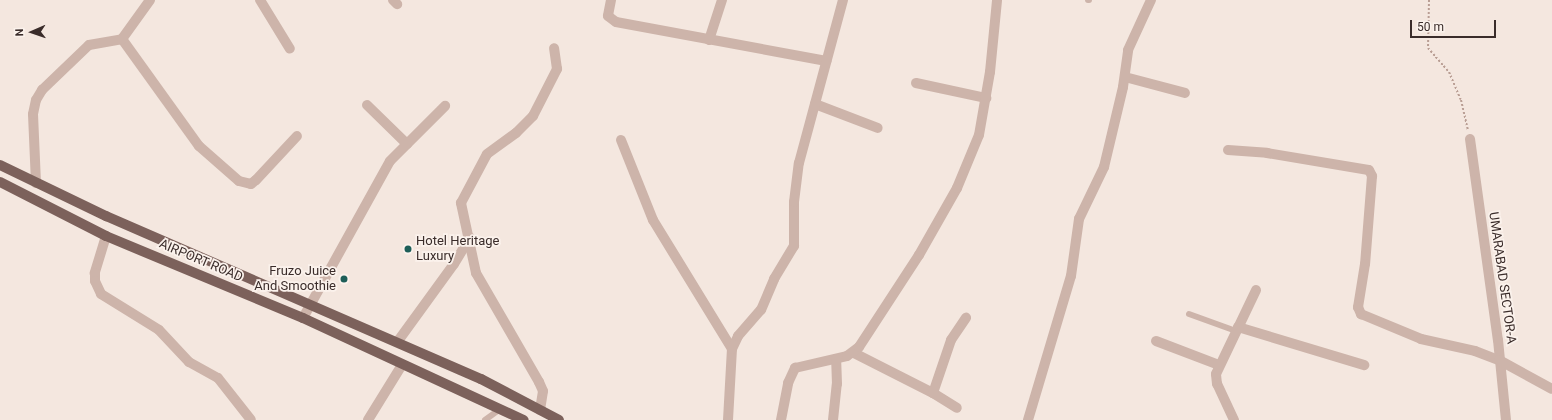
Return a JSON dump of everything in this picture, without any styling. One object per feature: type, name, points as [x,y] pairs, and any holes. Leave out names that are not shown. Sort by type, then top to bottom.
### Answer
[{"type":"main road","points":[[0,165],[36,183],[398,341],[481,379],[559,420]]},
{"type":"main road","name":"AIRPORT ROAD","points":[[0,182],[106,236],[303,318],[524,420]]},
{"type":"street","points":[[36,183],[33,114],[36,100],[42,90],[89,45],[122,39],[150,0]]},
{"type":"street","points":[[260,0],[290,49]]},
{"type":"street","points":[[612,0],[608,16],[616,22],[826,61]]},
{"type":"street","points":[[709,40],[722,0]]},
{"type":"street","points":[[728,420],[732,349],[738,336],[761,310],[774,279],[794,246],[796,182],[826,61],[843,0]]},
{"type":"street","points":[[781,420],[788,383],[795,368],[836,359],[854,353],[919,255],[957,188],[974,151],[986,98],[997,0]]},
{"type":"street","points":[[1028,420],[1071,276],[1079,219],[1104,167],[1125,77],[1128,50],[1151,0]]},
{"type":"street","points":[[122,39],[199,146],[238,182],[251,184],[297,136]]},
{"type":"street","points":[[540,410],[543,391],[476,273],[470,238],[462,212],[463,196],[487,154],[516,133],[533,116],[557,69],[554,48]]},
{"type":"street","points":[[1125,77],[1184,93]]},
{"type":"street","points":[[916,82],[986,98]]},
{"type":"street","points":[[815,104],[878,128]]},
{"type":"street","points":[[367,105],[407,144]]},
{"type":"street","points":[[303,318],[390,161],[445,106]]},
{"type":"street","name":"UMARABAD SECTOR-A","points":[[1470,139],[1506,420]]},
{"type":"street","points":[[621,140],[653,220],[732,349]]},
{"type":"street","points":[[1228,150],[1267,153],[1369,170],[1372,176],[1358,307],[1361,314],[1421,339],[1475,351],[1499,360],[1552,389]]},
{"type":"street","points":[[106,236],[95,273],[95,281],[101,294],[159,330],[188,362],[218,378],[251,420]]},
{"type":"street","points":[[398,341],[454,264],[470,238]]},
{"type":"street","points":[[1234,420],[1217,384],[1216,374],[1256,290]]},
{"type":"street","points":[[934,393],[951,340],[966,318]]},
{"type":"street","points":[[1237,329],[1364,365]]},
{"type":"street","points":[[1156,341],[1219,365]]},
{"type":"street","points":[[854,353],[934,393],[958,408]]},
{"type":"street","points":[[833,420],[837,384],[836,359]]},
{"type":"street","points":[[368,420],[402,365]]},
{"type":"lane","points":[[1189,314],[1237,329]]},
{"type":"lane","points":[[486,420],[500,408]]},
{"type":"path","points":[[1429,0],[1428,48],[1449,72],[1461,100],[1470,139]]},
{"type":"place","name":"Hotel Heritage Luxury","points":[[408,249]]},
{"type":"place","name":"Fruzo Juice And Smoothie","points":[[344,279]]}]
